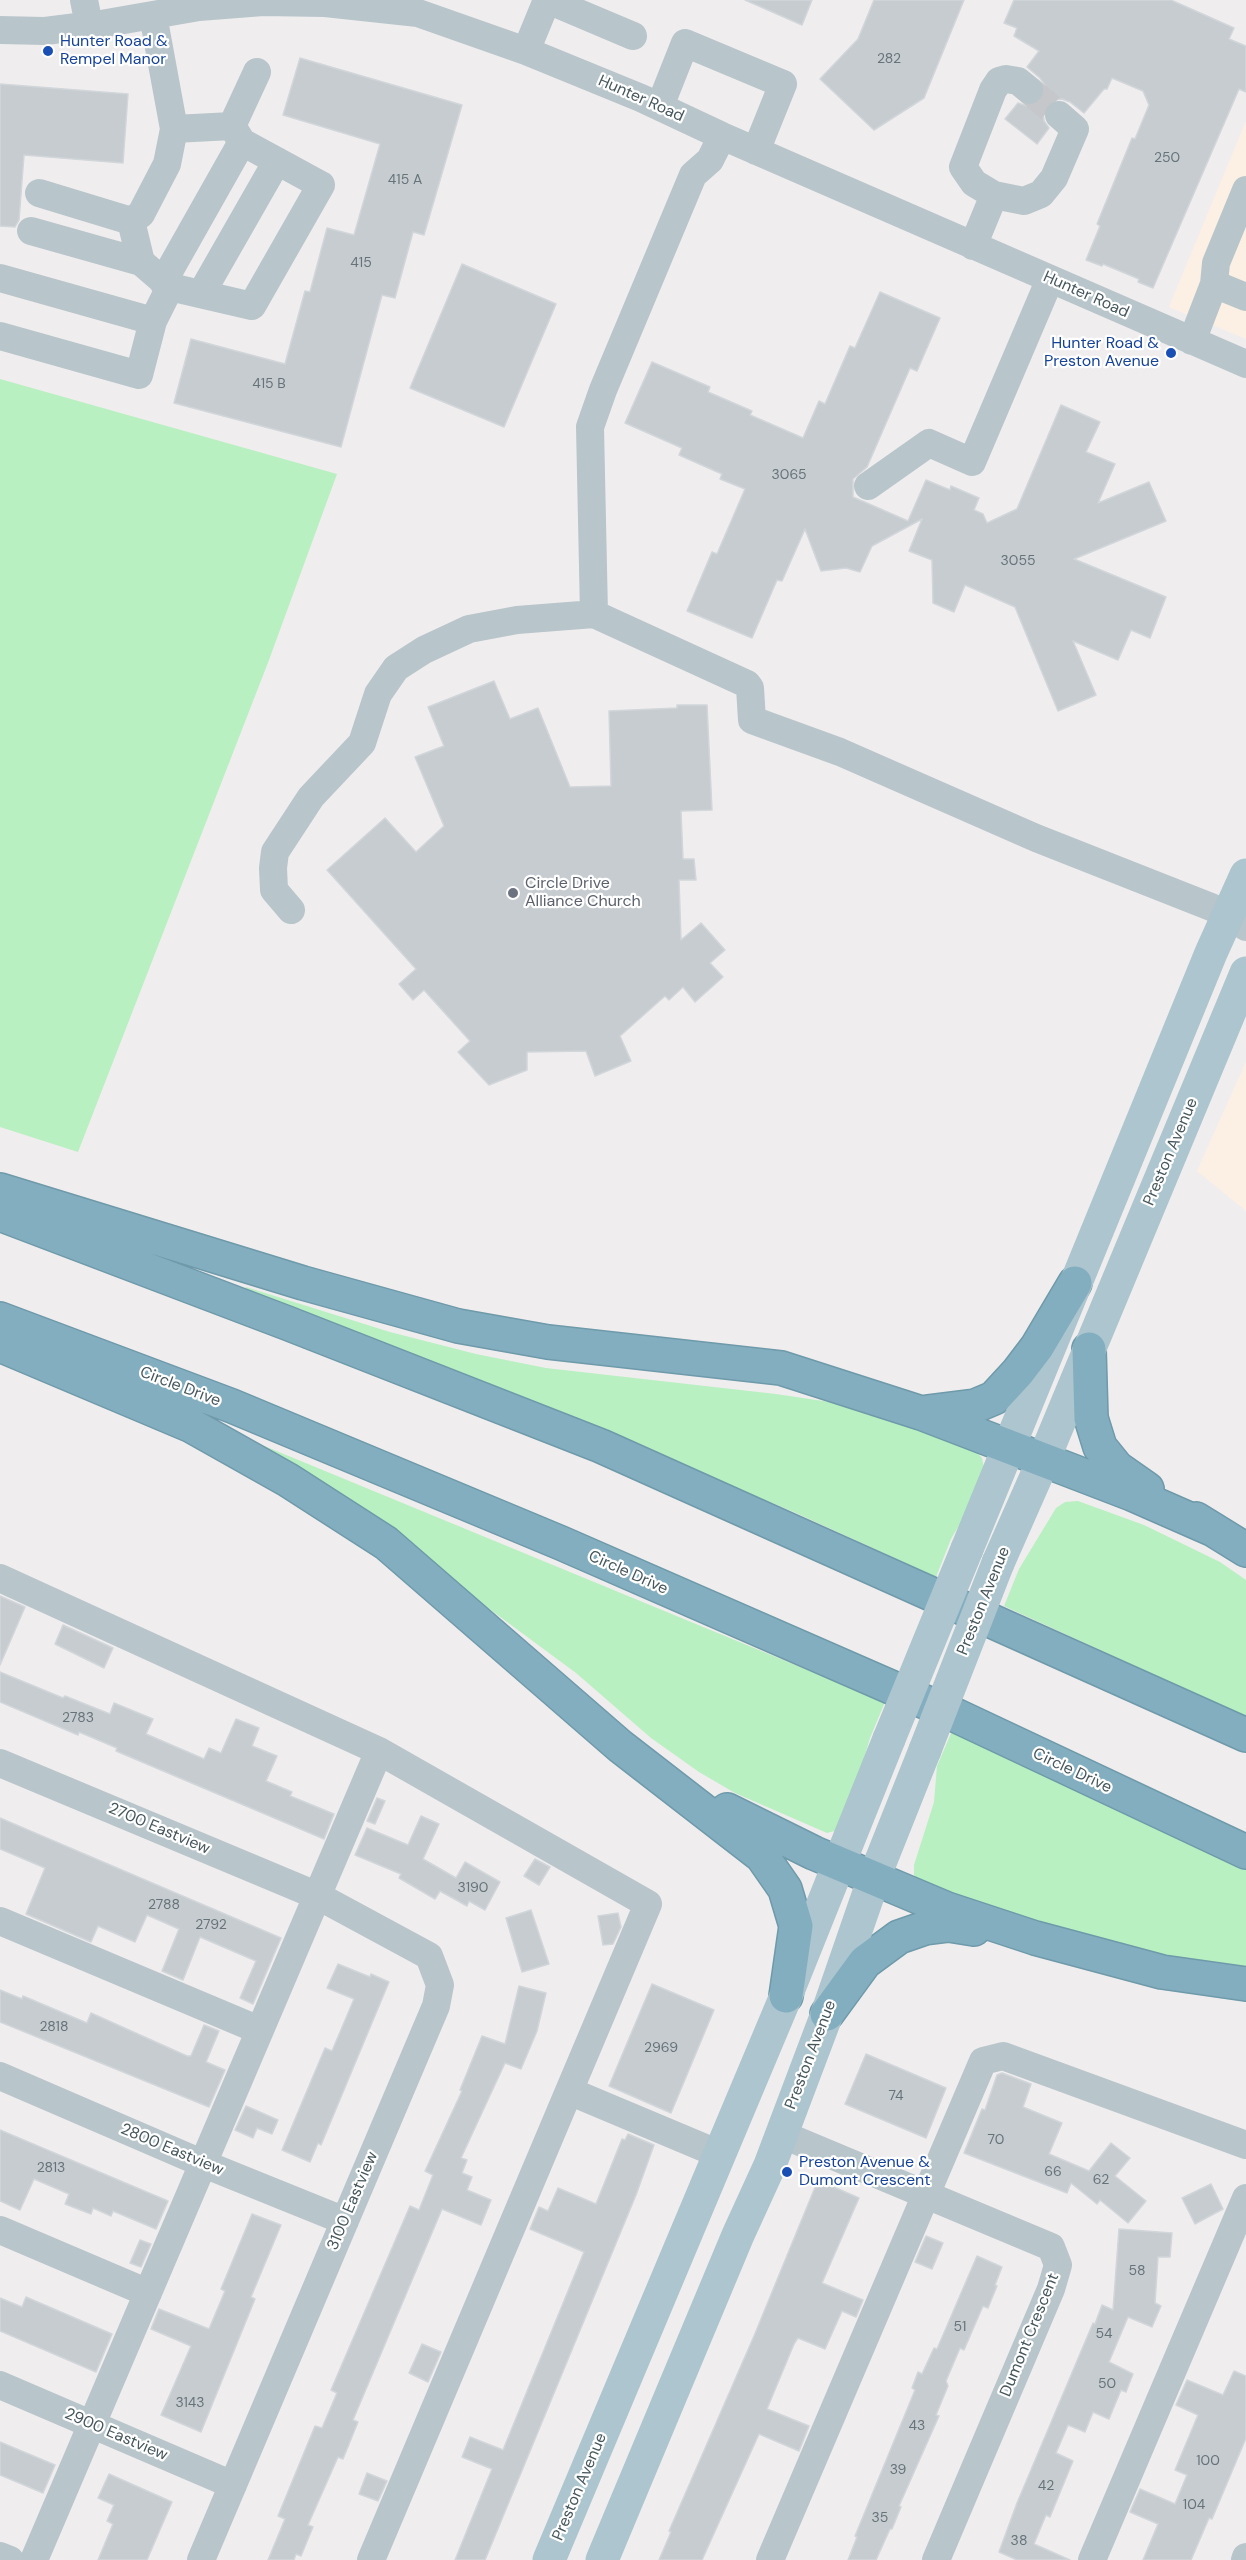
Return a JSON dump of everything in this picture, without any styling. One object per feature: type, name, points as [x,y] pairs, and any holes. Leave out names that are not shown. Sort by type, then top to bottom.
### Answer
[{"type":"highway","points":[[0,1190],[303,1283],[458,1326],[548,1342],[781,1368],[921,1413],[1132,1494],[1214,1530]]},
{"type":"highway","points":[[0,1214],[601,1446],[1246,1735]]},
{"type":"highway","points":[[921,1413],[970,1408],[994,1398],[1037,1347],[1075,1283]]},
{"type":"highway","name":"Circle Drive","points":[[0,1319],[232,1406],[561,1543],[957,1716],[1246,1852]]},
{"type":"highway","points":[[0,1345],[192,1426],[288,1480],[386,1543],[620,1746],[762,1856],[785,1889],[796,1926],[786,1996]]},
{"type":"highway","points":[[1089,1349],[1091,1418],[1100,1447],[1117,1468],[1141,1485],[1246,1550]]},
{"type":"highway","points":[[620,1746],[723,1808],[778,1836],[947,1909],[1035,1938],[1162,1972],[1246,1984]]},
{"type":"highway","points":[[827,2014],[865,1962],[899,1937],[925,1928],[948,1925],[1035,1938]]},
{"type":"main road","name":"Preston Avenue","points":[[549,2560],[786,1996],[1075,1283],[1240,918],[1246,875]]},
{"type":"main road","name":"Preston Avenue","points":[[602,2560],[738,2235],[770,2165],[827,2014],[874,1878],[998,1563],[1043,1461],[1246,973]]},
{"type":"main road","name":"Preston Avenue","points":[[736,2115],[746,2120],[756,2133],[738,2235]]},
{"type":"street","points":[[526,51],[548,0],[633,36]]},
{"type":"street","name":"Hunter Road","points":[[0,30],[45,30],[87,13],[153,15],[199,7],[263,2],[420,7],[660,106],[756,151],[1246,364]]},
{"type":"street","points":[[131,222],[141,214],[167,164],[174,129],[153,15]]},
{"type":"street","points":[[660,106],[685,43],[783,84],[756,151]]},
{"type":"street","points":[[0,336],[139,375],[153,321],[167,284],[237,134],[257,72]]},
{"type":"street","points":[[1029,90],[1018,81],[1006,79],[999,81],[993,90],[963,167],[974,183],[994,195],[1024,201],[1041,194],[1054,178],[1075,129],[1059,115]]},
{"type":"street","points":[[31,231],[141,262],[167,284],[252,306],[321,185],[277,161],[237,134],[174,129]]},
{"type":"street","points":[[594,614],[590,427],[603,390],[693,175],[710,160],[722,136]]},
{"type":"street","points":[[201,294],[277,161]]},
{"type":"street","points":[[1192,341],[1214,274],[1246,190]]},
{"type":"street","points":[[39,193],[131,222]]},
{"type":"street","points":[[974,246],[994,195]]},
{"type":"street","points":[[131,222],[141,262]]},
{"type":"street","points":[[1214,274],[1246,276]]},
{"type":"street","points":[[1214,274],[1246,297]]},
{"type":"street","points":[[0,278],[153,321]]},
{"type":"street","points":[[868,486],[929,442],[972,462],[1050,279]]},
{"type":"street","points":[[291,910],[274,890],[275,852],[311,797],[362,743],[378,694],[396,668],[424,650],[469,629],[517,620],[594,614],[747,684],[750,688],[752,720],[840,752],[1004,824],[1240,918]]},
{"type":"street","points":[[0,1578],[379,1751],[648,1904],[371,2560]]},
{"type":"street","points":[[34,2560],[379,1751]]},
{"type":"street","name":"2700 Eastview","points":[[0,1763],[318,1896]]},
{"type":"street","name":"3100 Eastview","points":[[201,2560],[436,2006],[440,1985],[429,1956],[318,1896]]},
{"type":"street","points":[[0,1921],[259,2030]]},
{"type":"street","points":[[770,2560],[983,2061],[1003,2056],[1246,2145]]},
{"type":"street","name":"2800 Eastview","points":[[0,2076],[204,2164],[345,2221]]},
{"type":"street","points":[[569,2091],[719,2154]]},
{"type":"street","name":"Dumont Crescent","points":[[781,2134],[1051,2247],[1058,2265],[1051,2289],[936,2560]]},
{"type":"street","points":[[1092,2560],[1246,2198]]},
{"type":"street","points":[[0,2230],[148,2293]]},
{"type":"street","name":"2900 Eastview","points":[[0,2385],[233,2485]]},
{"type":"street","points":[[0,2556],[10,2560]]},
{"type":"shaded area","points":[[1246,121],[1246,339],[1169,307]]},
{"type":"shaded area","points":[[1246,1062],[1246,1211],[1197,1171]]},
{"type":"green space","points":[[0,379],[337,474],[269,660],[78,1152],[0,1127]]},
{"type":"green space","points":[[246,1287],[390,1332],[476,1354],[546,1368],[776,1394],[850,1405],[974,1449],[982,1458],[985,1473],[983,1485],[951,1539],[936,1577],[796,1513],[527,1400],[244,1291]]},
{"type":"green space","points":[[216,1426],[885,1702],[870,1738],[846,1821],[835,1831],[827,1833],[735,1793],[699,1772],[651,1738],[576,1673],[384,1531]]},
{"type":"green space","points":[[1078,1501],[1144,1525],[1220,1562],[1246,1580],[1246,1717],[1004,1606],[1019,1569],[1056,1508],[1065,1502]]},
{"type":"green space","points":[[952,1731],[1246,1868],[1246,1967],[1159,1956],[1080,1940],[920,1883],[914,1875],[914,1865],[934,1802],[937,1766]]},
{"type":"building","points":[[745,0],[812,0],[802,25]]},
{"type":"building","points":[[874,0],[964,0],[924,98],[874,130],[820,79],[858,39]]},
{"type":"building","points":[[1014,0],[1171,0],[1234,28],[1229,39],[1246,46],[1246,92],[1239,89],[1153,288],[1138,282],[1139,279],[1103,264],[1102,266],[1086,260],[1100,226],[1097,224],[1132,138],[1135,139],[1149,105],[1143,91],[1112,78],[1107,89],[1104,89],[1084,113],[1070,102],[1062,99],[1053,100],[1046,105],[1043,112],[1044,121],[1049,128],[1037,144],[1005,119],[1018,103],[1027,106],[1035,105],[1042,100],[1045,92],[1045,85],[1040,78],[1027,67],[1039,51],[1014,36],[1017,28],[1004,23]]},
{"type":"building","points":[[300,58],[462,105],[424,235],[413,232],[395,298],[382,295],[341,447],[174,403],[191,339],[285,364],[305,291],[310,292],[327,228],[354,235],[380,144],[283,115]]},
{"type":"building","points":[[0,84],[128,94],[123,163],[24,155],[19,220],[15,227],[0,226]]},
{"type":"building","points":[[462,264],[556,304],[504,427],[410,388]]},
{"type":"building","points":[[880,292],[940,318],[917,371],[910,368],[867,467],[853,479],[853,497],[908,521],[926,480],[950,490],[951,486],[979,498],[974,510],[983,514],[987,523],[1017,509],[1061,405],[1100,422],[1086,452],[1115,464],[1098,503],[1149,482],[1166,521],[1074,559],[1166,597],[1150,638],[1131,630],[1118,660],[1073,641],[1096,695],[1058,711],[1015,607],[965,585],[954,612],[933,603],[932,560],[909,551],[922,519],[872,546],[860,572],[846,568],[821,571],[805,529],[782,581],[777,580],[752,638],[687,611],[712,552],[717,554],[745,489],[720,479],[722,474],[679,455],[682,448],[625,423],[652,362],[710,387],[708,392],[752,411],[750,415],[803,438],[819,401],[825,404],[850,346],[855,348]]},
{"type":"building","name":"Circle Drive Alliance Church","points":[[494,681],[510,719],[538,708],[570,787],[611,786],[609,711],[677,708],[677,705],[707,705],[712,810],[681,811],[683,859],[694,859],[696,880],[679,880],[681,940],[701,923],[725,950],[710,963],[723,977],[695,1002],[683,987],[669,1000],[665,996],[620,1036],[631,1061],[595,1076],[586,1051],[527,1052],[527,1070],[489,1085],[458,1052],[470,1041],[424,990],[413,1000],[399,984],[416,969],[327,870],[385,818],[416,852],[444,826],[415,757],[444,746],[428,707]]},
{"type":"building","points":[[0,1596],[25,1607],[0,1665]]},
{"type":"building","points":[[63,1625],[113,1648],[104,1668],[55,1644]]},
{"type":"building","points":[[0,1672],[63,1698],[65,1696],[110,1714],[114,1703],[153,1719],[146,1734],[204,1759],[209,1748],[221,1753],[236,1719],[259,1728],[252,1746],[277,1756],[266,1781],[292,1792],[290,1796],[334,1814],[324,1839],[116,1751],[117,1748],[79,1732],[78,1735],[0,1702]]},
{"type":"building","points":[[377,1798],[385,1801],[375,1824],[367,1821]]},
{"type":"building","points":[[421,1816],[439,1824],[423,1859],[456,1878],[465,1862],[500,1882],[485,1910],[469,1901],[467,1906],[440,1891],[435,1899],[399,1878],[401,1874],[355,1855],[367,1828],[408,1845]]},
{"type":"building","points":[[0,1818],[281,1938],[253,2004],[240,1998],[256,1961],[200,1937],[183,1980],[162,1971],[179,1929],[147,1915],[135,1942],[98,1926],[91,1942],[26,1914],[45,1868],[0,1849]]},
{"type":"building","points":[[535,1859],[550,1867],[539,1885],[524,1876]]},
{"type":"building","points":[[531,1910],[549,1964],[522,1972],[506,1918]]},
{"type":"building","points":[[618,1913],[621,1927],[613,1944],[603,1945],[598,1916]]},
{"type":"building","points":[[338,1964],[389,1982],[321,2145],[318,2143],[310,2162],[282,2150],[325,2048],[332,2051],[354,1999],[327,1988]]},
{"type":"building","points":[[652,1984],[714,2010],[671,2113],[609,2086]]},
{"type":"building","points":[[519,1986],[546,1993],[537,2031],[521,2069],[505,2063],[461,2158],[467,2160],[462,2173],[472,2177],[467,2190],[491,2200],[481,2225],[442,2209],[353,2420],[358,2422],[343,2459],[338,2457],[308,2525],[313,2527],[301,2556],[296,2554],[294,2560],[268,2560],[285,2519],[278,2516],[315,2426],[322,2428],[337,2393],[331,2390],[410,2206],[419,2210],[433,2175],[425,2171],[462,2091],[460,2090],[482,2036],[505,2044]]},
{"type":"building","points":[[0,1990],[22,1999],[23,1996],[87,2023],[91,2013],[187,2056],[191,2056],[204,2025],[219,2031],[206,2062],[225,2070],[209,2107],[0,2022]]},
{"type":"building","points":[[866,2054],[946,2088],[926,2138],[845,2104]]},
{"type":"building","points":[[1002,2073],[1031,2084],[1023,2107],[1062,2123],[1049,2154],[1089,2171],[1111,2143],[1130,2158],[1115,2176],[1146,2201],[1128,2223],[1100,2200],[1097,2204],[1071,2183],[1067,2193],[964,2153],[982,2109],[985,2110],[997,2075]]},
{"type":"building","points":[[246,2106],[278,2120],[272,2134],[257,2128],[253,2138],[235,2130]]},
{"type":"building","points":[[0,2130],[168,2201],[156,2229],[113,2211],[111,2216],[93,2208],[91,2214],[65,2204],[69,2194],[34,2179],[20,2210],[0,2201]]},
{"type":"building","points":[[628,2134],[654,2145],[636,2195],[485,2560],[455,2560],[492,2469],[462,2457],[470,2437],[503,2450],[584,2252],[530,2229],[539,2207],[548,2211],[558,2188],[596,2204],[622,2139],[625,2140]]},
{"type":"building","points":[[818,2180],[859,2198],[822,2283],[863,2300],[856,2317],[842,2311],[825,2349],[798,2338],[794,2344],[767,2409],[809,2426],[799,2451],[759,2434],[702,2560],[659,2560],[671,2532],[669,2531],[754,2336]]},
{"type":"building","points":[[1211,2184],[1223,2209],[1195,2224],[1182,2198]]},
{"type":"building","points":[[252,2214],[281,2225],[251,2297],[255,2299],[201,2432],[161,2415],[191,2346],[151,2329],[159,2309],[209,2329],[225,2291],[221,2289]]},
{"type":"building","points":[[1119,2229],[1172,2233],[1170,2257],[1158,2257],[1155,2303],[1161,2306],[1152,2327],[1128,2317],[1109,2362],[1133,2374],[1126,2392],[1121,2390],[1109,2419],[1093,2412],[1085,2432],[1068,2425],[1056,2453],[1073,2461],[1050,2517],[1046,2515],[1034,2544],[1070,2560],[1017,2560],[999,2552],[1017,2503],[1093,2323],[1095,2324],[1102,2305],[1113,2310]]},
{"type":"building","points":[[926,2236],[943,2243],[932,2269],[915,2262]]},
{"type":"building","points":[[140,2240],[151,2244],[141,2267],[130,2263]]},
{"type":"building","points":[[977,2256],[1002,2267],[988,2308],[983,2306],[964,2350],[960,2348],[946,2381],[948,2386],[936,2415],[939,2416],[899,2506],[901,2507],[892,2529],[876,2560],[848,2560],[857,2537],[855,2536],[915,2390],[912,2388],[918,2372],[922,2374],[934,2348],[937,2349]]},
{"type":"building","points":[[26,2297],[112,2334],[96,2372],[0,2331],[0,2298],[22,2307]]},
{"type":"building","points":[[422,2344],[441,2352],[428,2382],[409,2373]]},
{"type":"building","points":[[1234,2371],[1246,2376],[1246,2438],[1212,2519],[1209,2518],[1191,2560],[1143,2560],[1158,2524],[1130,2512],[1140,2489],[1175,2504],[1187,2475],[1175,2470],[1198,2415],[1176,2405],[1187,2380],[1223,2395]]},
{"type":"building","points":[[0,2442],[55,2465],[43,2493],[0,2475]]},
{"type":"building","points":[[367,2473],[387,2481],[378,2501],[359,2494]]},
{"type":"building","points":[[109,2474],[172,2502],[147,2560],[98,2560],[113,2524],[107,2521],[114,2505],[98,2498]]},
{"type":"tunnel","points":[[1029,90],[1059,115]]},
{"type":"place","name":"Hunter Road & Rempel Manor","points":[[48,51]]},
{"type":"place","name":"Hunter Road & Preston Avenue","points":[[1171,353]]},
{"type":"place","name":"Circle Drive Alliance Church","points":[[513,893]]},
{"type":"place","name":"Preston Avenue & Dumont Crescent","points":[[787,2172]]}]
